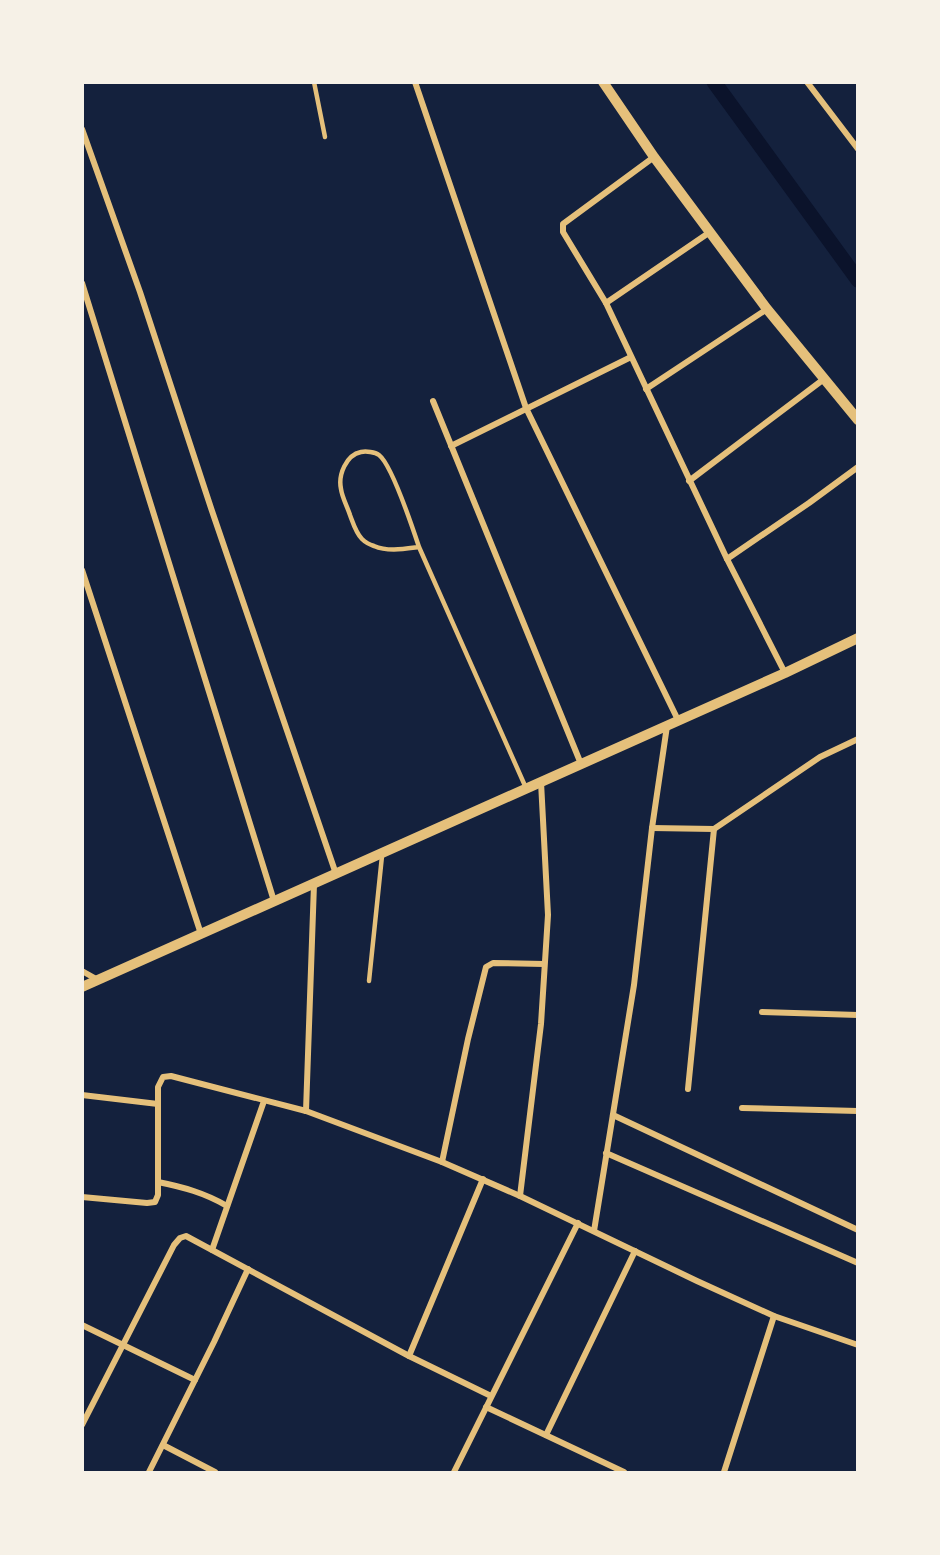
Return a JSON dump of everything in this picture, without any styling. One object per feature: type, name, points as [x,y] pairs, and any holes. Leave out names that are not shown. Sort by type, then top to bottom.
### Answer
[{"type":"street","points":[[415,82],[526,408],[678,720]]},
{"type":"street","points":[[603,82],[654,157],[767,309],[858,420]]},
{"type":"street","points":[[807,82],[858,149]]},
{"type":"street","points":[[82,129],[140,292],[336,874]]},
{"type":"street","points":[[654,157],[563,224],[563,232],[606,303],[726,559],[785,673]]},
{"type":"street","points":[[606,303],[710,232]]},
{"type":"street","points":[[82,283],[274,901]]},
{"type":"street","points":[[646,389],[767,309]]},
{"type":"street","points":[[452,446],[632,357]]},
{"type":"street","points":[[689,481],[824,379]]},
{"type":"street","points":[[433,401],[581,764]]},
{"type":"street","points":[[726,559],[858,467]]},
{"type":"street","points":[[82,570],[201,934]]},
{"type":"street","points":[[82,987],[785,673],[858,638]]},
{"type":"street","points":[[594,1232],[633,985],[667,725]]},
{"type":"street","points":[[652,828],[714,829],[820,757],[858,739]]},
{"type":"street","points":[[520,1196],[541,1024],[548,915],[541,782]]},
{"type":"street","points":[[688,1089],[714,829]]},
{"type":"street","points":[[306,1111],[314,884]]},
{"type":"street","points":[[442,1162],[486,967],[494,963],[544,964]]},
{"type":"street","points":[[82,971],[99,980]]},
{"type":"street","points":[[762,1012],[858,1015]]},
{"type":"street","points":[[82,1197],[155,1202],[158,1195],[158,1087],[163,1077],[171,1076],[306,1111],[442,1162],[520,1196],[774,1316],[858,1345]]},
{"type":"street","points":[[82,1095],[158,1104]]},
{"type":"street","points":[[212,1250],[264,1101]]},
{"type":"street","points":[[742,1108],[858,1111]]},
{"type":"street","points":[[613,1115],[858,1230]]},
{"type":"street","points":[[606,1153],[858,1263]]},
{"type":"street","points":[[408,1356],[483,1179]]},
{"type":"street","points":[[158,1182],[193,1190],[227,1206]]},
{"type":"street","points":[[454,1473],[578,1223]]},
{"type":"street","points":[[82,1425],[174,1245],[180,1238],[186,1236],[408,1356],[491,1396]]},
{"type":"street","points":[[546,1435],[635,1251]]},
{"type":"street","points":[[149,1473],[248,1269]]},
{"type":"street","points":[[724,1473],[774,1316]]},
{"type":"street","points":[[82,1325],[195,1380]]},
{"type":"street","points":[[486,1407],[624,1473]]},
{"type":"street","points":[[163,1445],[215,1473]]},
{"type":"lane","points":[[315,82],[326,136]]},
{"type":"lane","points":[[419,547],[388,550],[373,546],[362,539],[340,488],[346,462],[359,452],[379,455],[387,466],[419,547],[526,788]]},
{"type":"lane","points":[[369,981],[382,853]]},
{"type":"waterway","points":[[714,82],[858,280]]}]
